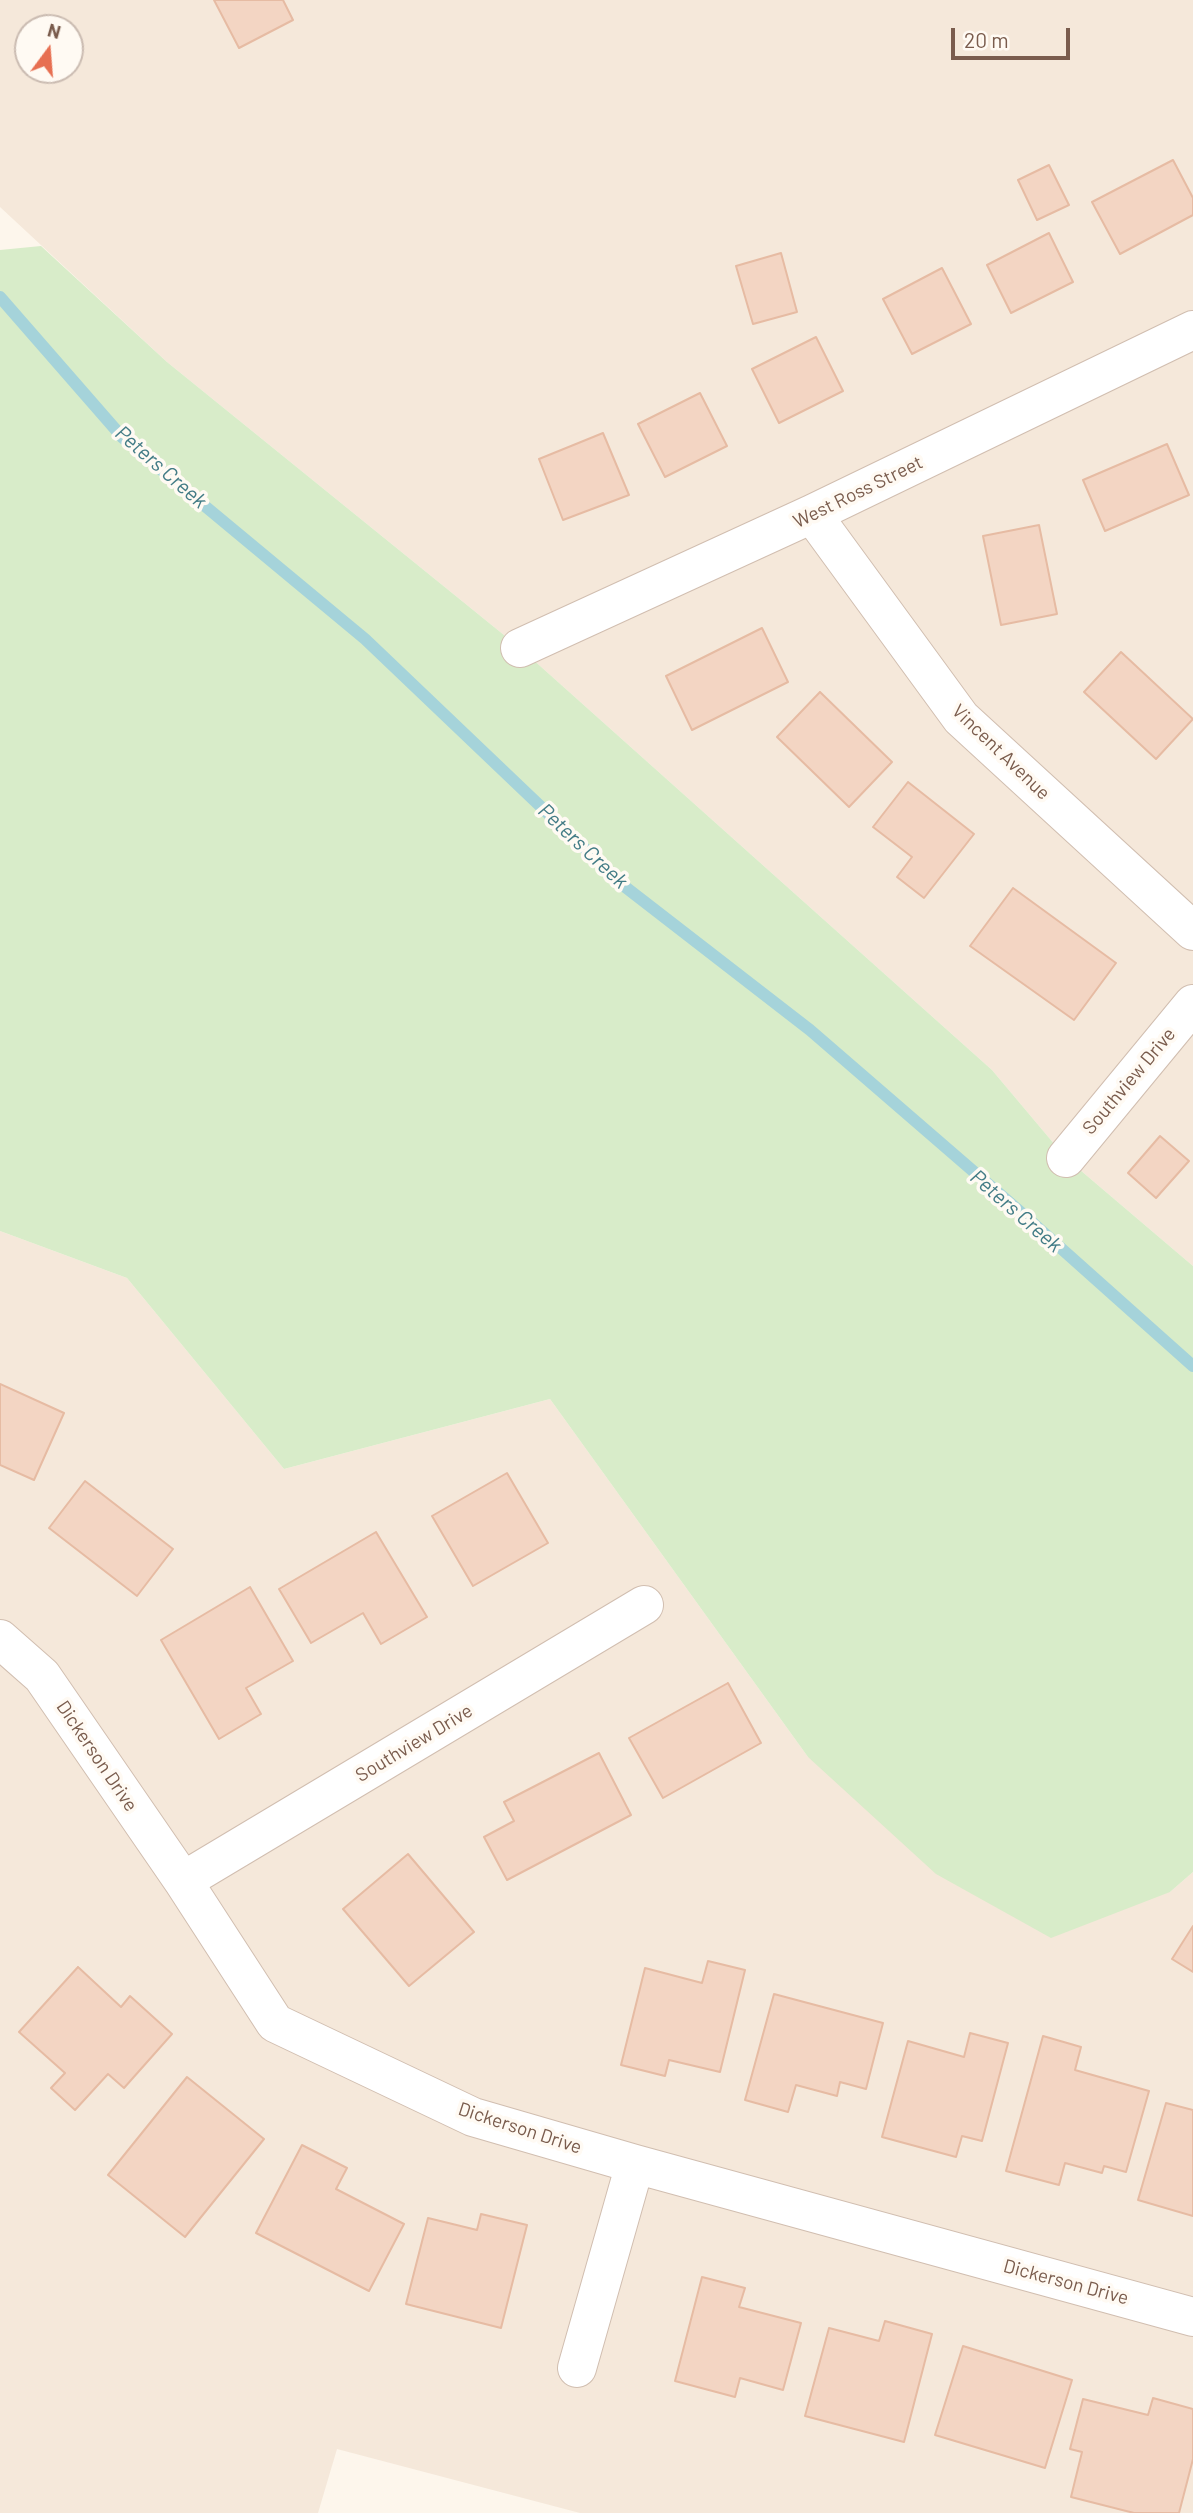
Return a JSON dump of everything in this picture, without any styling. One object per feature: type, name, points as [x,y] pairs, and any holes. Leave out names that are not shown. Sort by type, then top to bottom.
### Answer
[{"type":"street","name":"West Ross Street","points":[[520,648],[812,514],[1193,330]]},
{"type":"street","name":"Vincent Avenue","points":[[812,514],[961,718],[1193,931]]},
{"type":"street","name":"Southview Drive","points":[[1066,1158],[1193,1004]]},
{"type":"street","name":"Southview Drive","points":[[183,1881],[644,1605]]},
{"type":"street","name":"Dickerson Drive","points":[[0,1639],[43,1675],[183,1881],[275,2023],[473,2117],[1193,2317]]},
{"type":"street","points":[[577,2368],[635,2164]]},
{"type":"shaded area","points":[[0,0],[1193,0],[1193,1266],[1066,1158],[992,1070],[520,648],[167,362],[0,207]]},
{"type":"shaded area","points":[[0,1231],[127,1278],[284,1469],[550,1399],[808,1757],[1170,1892],[1193,1872],[1193,2513],[580,2513],[337,2449],[318,2513],[0,2513]]},
{"type":"green space","points":[[41,246],[167,362],[520,648],[992,1070],[1066,1158],[1193,1266],[1193,1872],[1170,1892],[1051,1938],[936,1874],[808,1757],[550,1399],[284,1469],[127,1278],[0,1231],[0,250]]},
{"type":"building","points":[[214,0],[283,0],[293,20],[239,48]]},
{"type":"building","points":[[1173,160],[1193,198],[1193,215],[1120,254],[1092,202]]},
{"type":"building","points":[[1049,165],[1069,205],[1037,220],[1018,180]]},
{"type":"building","points":[[1049,233],[1073,282],[1011,313],[987,265]]},
{"type":"building","points":[[781,253],[797,312],[753,324],[736,266]]},
{"type":"building","points":[[942,268],[971,324],[912,354],[883,299]]},
{"type":"building","points":[[816,337],[843,391],[779,423],[752,369]]},
{"type":"building","points":[[700,393],[727,446],[665,477],[638,424]]},
{"type":"building","points":[[603,433],[629,495],[563,520],[539,459]]},
{"type":"building","points":[[1167,444],[1189,495],[1105,531],[1083,480]]},
{"type":"building","points":[[1039,525],[1057,614],[1001,625],[983,536]]},
{"type":"building","points":[[762,628],[788,682],[692,730],[666,676]]},
{"type":"building","points":[[1121,652],[1193,719],[1156,759],[1084,692]]},
{"type":"building","points":[[820,692],[892,762],[849,807],[777,737]]},
{"type":"building","points":[[908,782],[974,834],[924,898],[897,877],[912,857],[873,827]]},
{"type":"building","points":[[1013,888],[1116,963],[1074,1020],[970,946]]},
{"type":"building","points":[[1160,1136],[1189,1161],[1156,1198],[1128,1173]]},
{"type":"building","points":[[0,1384],[64,1413],[34,1480],[0,1465]]},
{"type":"building","points":[[507,1473],[548,1543],[473,1586],[432,1516]]},
{"type":"building","points":[[85,1481],[173,1549],[137,1596],[49,1528]]},
{"type":"building","points":[[376,1532],[427,1617],[381,1644],[363,1613],[311,1643],[279,1589]]},
{"type":"building","points":[[250,1587],[293,1661],[246,1688],[261,1714],[219,1739],[161,1640]]},
{"type":"building","points":[[728,1683],[761,1743],[663,1798],[629,1738]]},
{"type":"building","points":[[599,1753],[631,1815],[507,1880],[484,1837],[514,1821],[504,1802]]},
{"type":"building","points":[[408,1854],[474,1932],[409,1986],[343,1909]]},
{"type":"building","points":[[1193,1926],[1193,1972],[1172,1959]]},
{"type":"building","points":[[708,1961],[745,1970],[720,2072],[669,2060],[665,2076],[621,2065],[645,1968],[702,1983]]},
{"type":"building","points":[[78,1967],[121,2007],[130,1996],[172,2034],[124,2088],[108,2074],[75,2110],[51,2088],[65,2073],[19,2032]]},
{"type":"building","points":[[774,1994],[883,2023],[866,2089],[840,2082],[837,2096],[796,2085],[788,2112],[745,2100]]},
{"type":"building","points":[[970,2033],[1008,2043],[982,2141],[962,2136],[956,2157],[882,2137],[908,2041],[964,2057]]},
{"type":"building","points":[[1043,2036],[1081,2047],[1075,2070],[1149,2091],[1126,2172],[1104,2166],[1102,2173],[1065,2163],[1059,2185],[1006,2171]]},
{"type":"building","points":[[187,2077],[264,2139],[185,2237],[108,2175]]},
{"type":"building","points":[[1166,2103],[1193,2110],[1193,2216],[1138,2200]]},
{"type":"building","points":[[302,2145],[347,2168],[336,2189],[404,2224],[369,2291],[256,2233]]},
{"type":"building","points":[[481,2214],[527,2225],[501,2328],[406,2304],[428,2218],[477,2230]]},
{"type":"building","points":[[702,2277],[745,2288],[739,2307],[801,2323],[783,2390],[740,2378],[735,2397],[675,2381]]},
{"type":"building","points":[[885,2321],[932,2334],[904,2442],[805,2416],[829,2328],[879,2341]]},
{"type":"building","points":[[963,2346],[1072,2380],[1045,2468],[935,2435]]},
{"type":"building","points":[[1153,2398],[1193,2409],[1193,2459],[1179,2513],[1134,2513],[1071,2497],[1082,2452],[1070,2449],[1083,2399],[1148,2415]]},
{"type":"waterway","name":"Peters Creek","points":[[0,297],[123,438],[365,639],[624,886],[810,1030],[1193,1366]]}]
